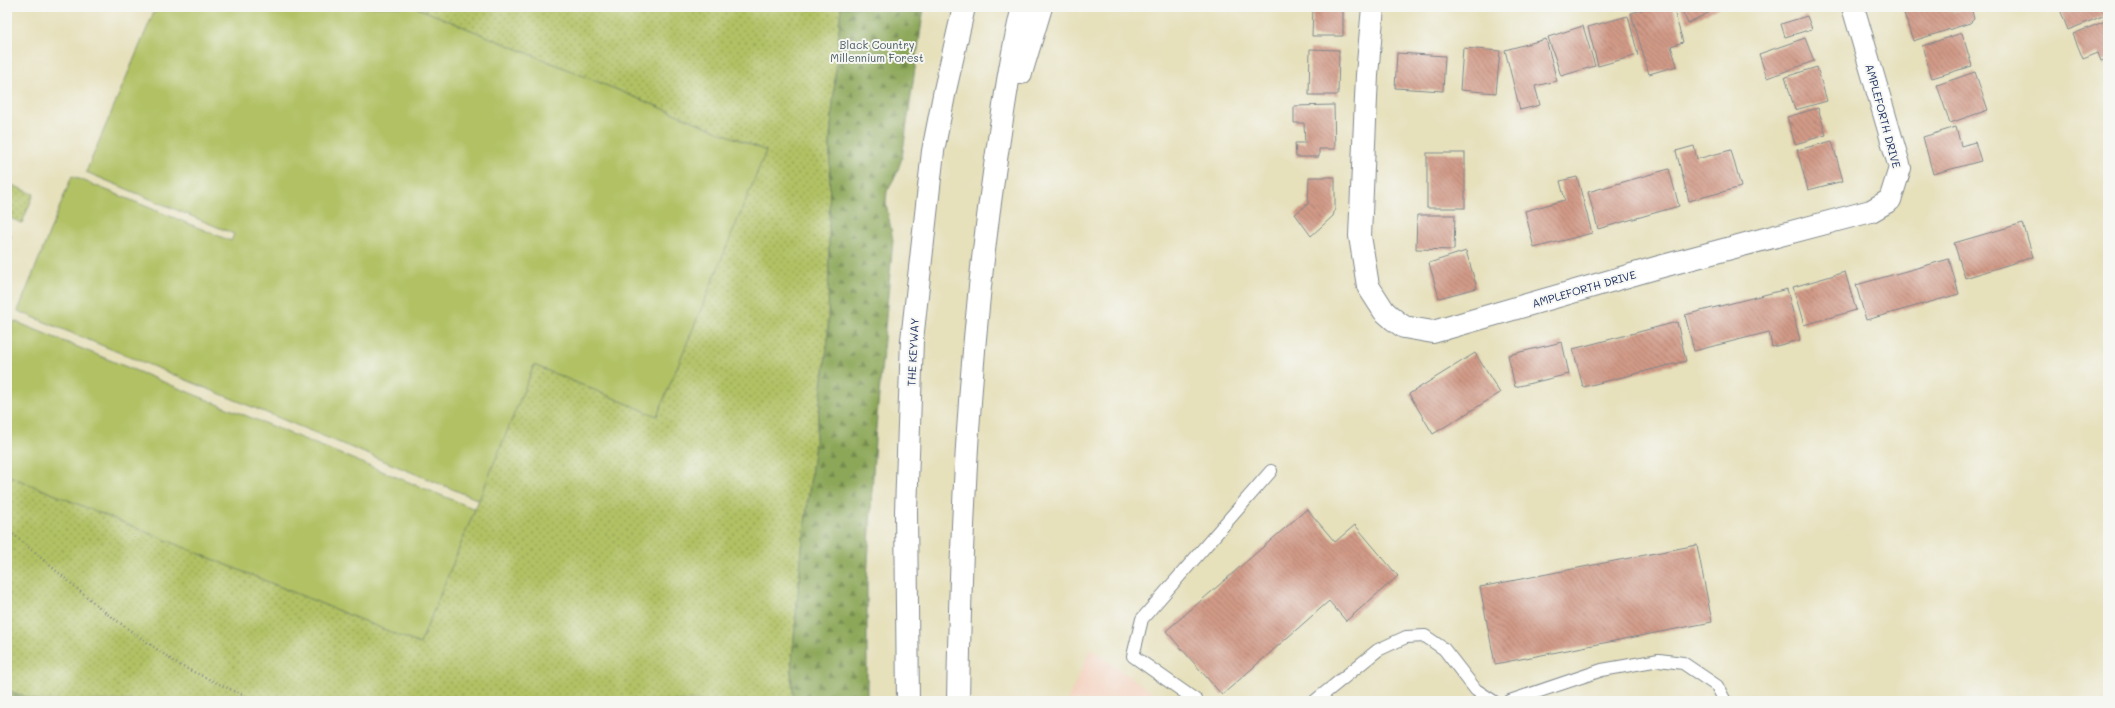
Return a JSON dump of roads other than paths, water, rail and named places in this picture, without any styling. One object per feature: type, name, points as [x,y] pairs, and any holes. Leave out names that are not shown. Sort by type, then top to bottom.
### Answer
[{"type":"main road","points":[[945,90],[958,7]]},
{"type":"main road","name":"THE KEYWAY","points":[[908,701],[906,511],[912,340],[933,151],[964,7]]},
{"type":"main road","points":[[958,701],[960,557],[978,292],[997,150],[1015,39],[1023,7]]},
{"type":"main road","points":[[997,150],[1041,7]]},
{"type":"main road","name":"AMPLEFORTH DRIVE","points":[[1373,7],[1367,75],[1360,236],[1368,286],[1384,311],[1404,327],[1433,332],[1660,268],[1872,211],[1890,200],[1900,168],[1853,7]]},
{"type":"lane","points":[[1197,701],[1133,656],[1142,618],[1271,471]]},
{"type":"lane","points":[[1315,701],[1378,650],[1406,637],[1425,636],[1444,649],[1476,690],[1493,701]]},
{"type":"lane","points":[[1510,701],[1602,670],[1660,660],[1683,663],[1717,686],[1725,701]]},
{"type":"park label","name":"Black Country Millennium Forest","points":[[877,51]]}]
